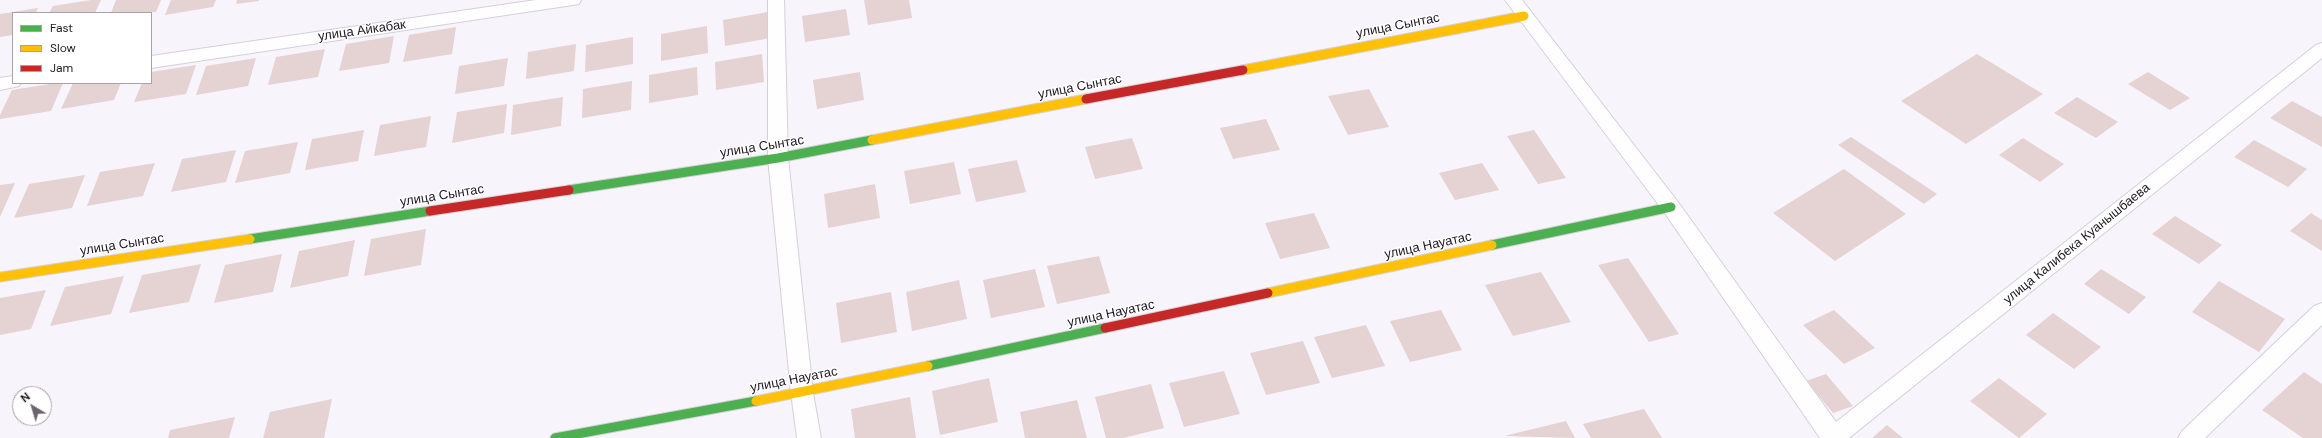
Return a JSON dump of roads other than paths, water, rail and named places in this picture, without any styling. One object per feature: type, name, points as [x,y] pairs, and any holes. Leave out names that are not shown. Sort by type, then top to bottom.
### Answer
[{"type":"street","name":"улица Айкабак","points":[[152,62],[573,0]]},
{"type":"street","points":[[776,0],[778,158],[802,393],[809,438]]},
{"type":"street","points":[[1518,8],[1671,207],[1834,438]]},
{"type":"street","name":"улица Сынтас","points":[[0,277],[778,158],[1518,8]]},
{"type":"street","name":"улица Калибека Куанышбаева","points":[[1834,438],[2322,49]]},
{"type":"street","points":[[0,84],[12,82]]},
{"type":"street","name":"улица Науатас","points":[[555,438],[802,393],[1671,207]]},
{"type":"street","points":[[2190,438],[2322,312]]}]
